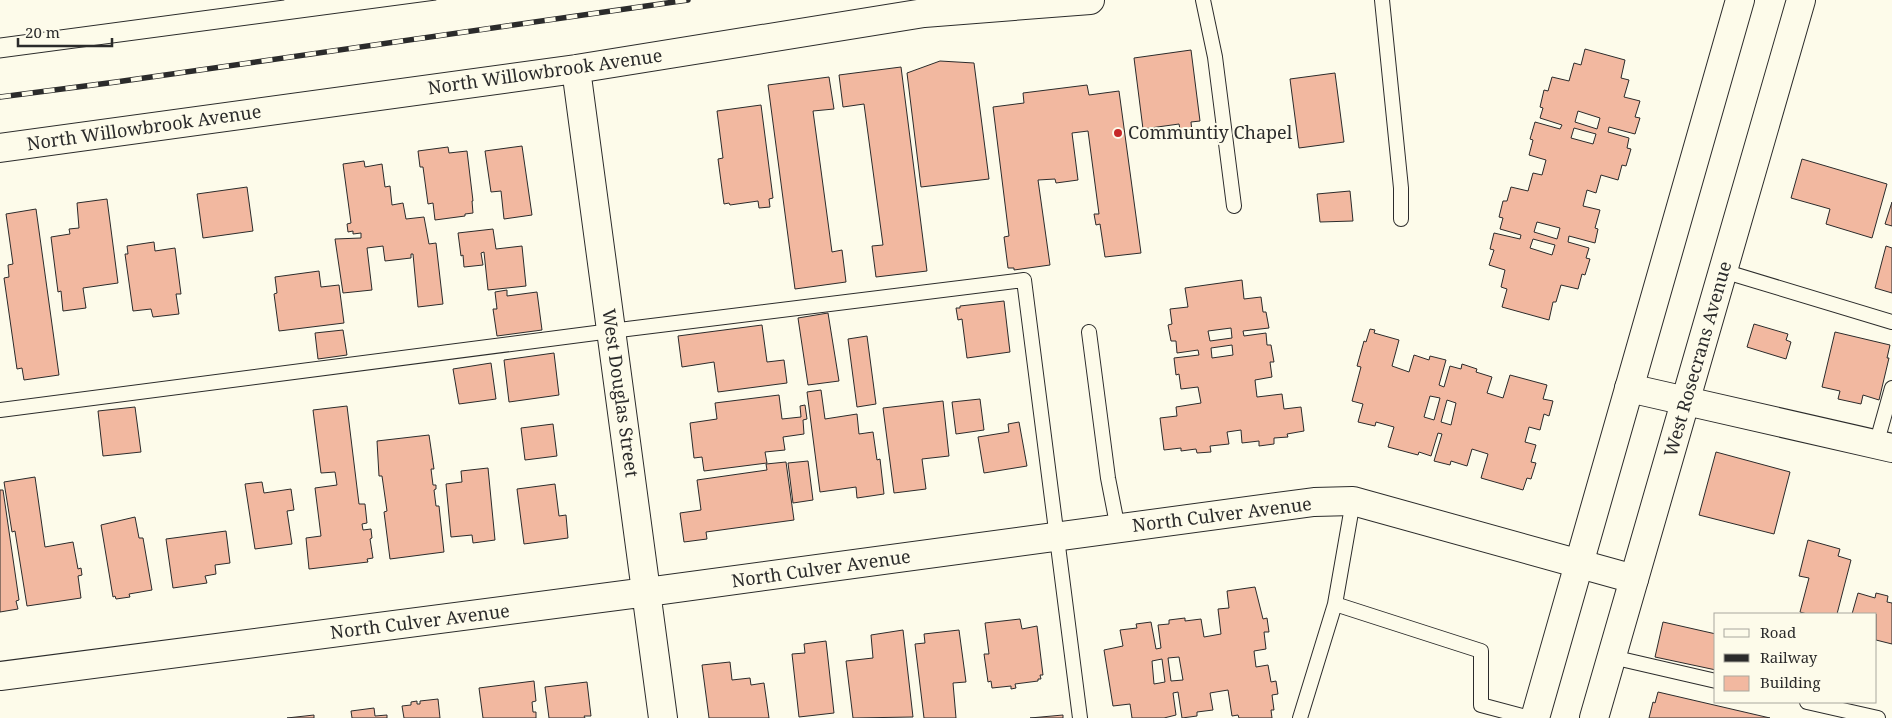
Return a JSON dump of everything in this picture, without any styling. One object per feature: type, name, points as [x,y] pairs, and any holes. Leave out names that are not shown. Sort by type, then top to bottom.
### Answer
[{"type":"street","name":"North Willowbrook Avenue","points":[[0,148],[576,69],[924,14],[1090,0]]},
{"type":"street","points":[[1535,718],[1740,0]]},
{"type":"street","name":"West Rosecrans Avenue","points":[[1594,718],[1801,0]]},
{"type":"street","name":"West Douglas Street","points":[[576,69],[663,718]]},
{"type":"street","points":[[1629,388],[1884,447]]},
{"type":"street","name":"North Culver Avenue","points":[[0,676],[647,592],[1314,502],[1353,501],[1634,579]]},
{"type":"lane","points":[[1203,0],[1215,57],[1234,206]]},
{"type":"lane","points":[[1382,0],[1401,188],[1401,219]]},
{"type":"lane","points":[[1723,271],[1892,322]]},
{"type":"lane","points":[[0,410],[1024,280],[1080,718]]},
{"type":"lane","points":[[1089,332],[1108,478],[1118,528]]},
{"type":"lane","points":[[1884,447],[1892,388]]},
{"type":"lane","points":[[1300,718],[1335,604],[1353,501]]},
{"type":"lane","points":[[1335,604],[1481,651],[1481,705],[1530,718]]},
{"type":"lane","points":[[1612,657],[1714,681]]},
{"type":"lane","points":[[1811,703],[1878,718]]},
{"type":"building","points":[[1585,49],[1625,60],[1621,78],[1629,80],[1624,97],[1640,101],[1635,117],[1640,118],[1635,134],[1609,127],[1608,132],[1629,138],[1627,148],[1631,149],[1626,166],[1622,165],[1618,180],[1601,175],[1596,193],[1587,190],[1583,206],[1600,210],[1595,228],[1598,229],[1595,243],[1569,236],[1568,242],[1589,248],[1586,258],[1590,259],[1585,275],[1582,274],[1578,289],[1561,285],[1556,302],[1553,302],[1549,320],[1502,307],[1507,289],[1501,287],[1505,270],[1489,265],[1494,250],[1490,249],[1494,233],[1520,239],[1521,235],[1500,229],[1503,218],[1499,217],[1503,201],[1507,201],[1511,187],[1528,191],[1533,173],[1542,175],[1546,160],[1529,155],[1533,140],[1530,139],[1535,122],[1560,129],[1562,125],[1540,118],[1543,108],[1540,107],[1544,90],[1548,91],[1552,77],[1569,81],[1574,63],[1581,65]],"holes":[[[1578,111],[1600,118],[1597,129],[1575,122]],[[1574,128],[1596,134],[1593,144],[1571,138]],[[1537,222],[1560,228],[1557,239],[1534,232]],[[1533,239],[1555,245],[1552,255],[1530,248]]]},
{"type":"building","points":[[1191,50],[1200,121],[1191,122],[1192,132],[1181,134],[1179,124],[1143,129],[1134,58]]},
{"type":"building","points":[[940,61],[974,63],[989,179],[921,187],[907,73]]},
{"type":"building","points":[[901,67],[927,271],[876,277],[872,246],[883,245],[864,104],[843,107],[839,75]]},
{"type":"building","points":[[1335,73],[1344,142],[1299,148],[1290,79]]},
{"type":"building","points":[[829,77],[834,109],[813,111],[832,252],[842,250],[846,282],[795,289],[768,85]]},
{"type":"building","points":[[1087,85],[1089,95],[1119,91],[1141,253],[1105,257],[1100,224],[1096,225],[1094,214],[1099,214],[1088,131],[1072,133],[1078,180],[1056,183],[1055,179],[1038,180],[1050,265],[1014,270],[1014,268],[1008,268],[1004,237],[1009,236],[993,107],[1024,103],[1023,93]]},
{"type":"building","points":[[761,105],[773,198],[769,199],[770,207],[759,208],[758,201],[730,205],[729,203],[724,204],[718,159],[723,158],[717,111]]},
{"type":"building","points":[[522,146],[532,215],[504,219],[501,191],[491,192],[485,151]]},
{"type":"building","points":[[448,147],[449,153],[467,151],[473,213],[465,214],[465,216],[435,220],[433,203],[428,204],[423,167],[420,167],[418,151]]},
{"type":"building","points":[[1802,159],[1887,184],[1872,238],[1826,224],[1830,209],[1791,198]]},
{"type":"building","points":[[364,161],[365,167],[382,164],[385,187],[390,186],[392,205],[403,203],[406,219],[424,217],[429,244],[436,243],[443,304],[418,307],[413,254],[411,254],[411,258],[385,261],[383,246],[367,248],[372,290],[343,293],[335,239],[361,238],[361,233],[353,234],[353,231],[348,232],[347,224],[351,223],[343,164]]},
{"type":"building","points":[[247,187],[253,231],[203,238],[197,194]]},
{"type":"building","points":[[1350,191],[1353,221],[1320,222],[1317,194]]},
{"type":"building","points":[[107,199],[118,283],[83,288],[86,308],[63,311],[61,291],[58,292],[51,237],[70,234],[69,229],[79,228],[77,203]]},
{"type":"building","points":[[1892,202],[1892,226],[1885,224]]},
{"type":"building","points":[[36,209],[59,375],[24,380],[22,368],[17,369],[4,278],[9,277],[8,265],[13,264],[6,214]]},
{"type":"building","points":[[493,229],[496,249],[522,246],[526,286],[488,290],[484,252],[481,253],[483,265],[464,267],[458,233]]},
{"type":"building","points":[[154,242],[155,251],[175,248],[181,294],[176,294],[179,314],[153,317],[151,309],[133,311],[125,254],[128,254],[127,246]]},
{"type":"building","points":[[1886,246],[1892,248],[1892,293],[1875,288]]},
{"type":"building","points":[[319,271],[321,287],[339,285],[344,323],[279,331],[274,294],[277,293],[275,277]]},
{"type":"building","points":[[1242,280],[1244,299],[1261,297],[1263,312],[1266,312],[1269,328],[1243,331],[1244,336],[1266,333],[1267,345],[1271,345],[1274,362],[1270,362],[1272,377],[1255,380],[1257,397],[1282,394],[1284,409],[1301,407],[1304,431],[1287,434],[1288,437],[1274,438],[1274,444],[1259,446],[1259,441],[1242,443],[1241,430],[1227,432],[1229,444],[1210,446],[1211,452],[1197,453],[1196,449],[1181,451],[1181,448],[1164,450],[1160,418],[1177,416],[1176,407],[1201,403],[1198,387],[1181,389],[1179,374],[1176,375],[1174,358],[1199,355],[1198,350],[1177,353],[1176,341],[1171,341],[1168,325],[1172,324],[1170,309],[1188,307],[1185,288]],"holes":[[[1231,328],[1232,338],[1210,341],[1208,331]],[[1232,345],[1233,355],[1212,358],[1211,348]]]},
{"type":"building","points":[[507,290],[507,296],[537,292],[542,330],[497,336],[493,309],[497,309],[495,292]]},
{"type":"building","points":[[1004,301],[1010,352],[967,358],[962,319],[958,320],[956,308]]},
{"type":"building","points":[[828,313],[839,381],[808,385],[798,318]]},
{"type":"building","points":[[1754,324],[1788,334],[1786,340],[1791,342],[1786,359],[1747,347]]},
{"type":"building","points":[[762,325],[767,362],[784,360],[787,383],[718,392],[714,362],[682,367],[678,336]]},
{"type":"building","points":[[1370,329],[1375,330],[1374,333],[1399,340],[1392,366],[1409,372],[1414,355],[1429,360],[1430,356],[1446,360],[1439,385],[1444,387],[1450,366],[1461,369],[1462,364],[1477,369],[1476,372],[1492,377],[1487,393],[1503,398],[1510,375],[1547,385],[1543,399],[1553,401],[1549,416],[1544,414],[1540,430],[1529,427],[1525,442],[1536,445],[1531,462],[1536,463],[1531,479],[1527,478],[1523,490],[1481,478],[1488,454],[1472,449],[1467,466],[1451,461],[1450,465],[1434,461],[1442,434],[1438,433],[1431,456],[1419,452],[1418,455],[1388,447],[1394,427],[1376,422],[1375,426],[1358,422],[1363,404],[1352,401],[1361,367],[1357,366],[1364,341],[1366,342]],"holes":[[[1430,396],[1440,398],[1434,420],[1424,417]],[[1447,400],[1456,403],[1451,425],[1441,422]]]},
{"type":"building","points":[[343,330],[347,355],[318,359],[315,333]]},
{"type":"building","points":[[1835,332],[1890,345],[1887,358],[1889,358],[1879,400],[1863,395],[1861,404],[1838,399],[1840,391],[1822,387]]},
{"type":"building","points":[[867,336],[876,404],[857,407],[848,339]]},
{"type":"building","points":[[554,353],[559,395],[509,402],[504,360]]},
{"type":"building","points":[[491,363],[496,399],[459,404],[453,369]]},
{"type":"building","points":[[821,390],[825,419],[857,414],[859,434],[873,432],[877,460],[880,459],[884,494],[857,498],[856,487],[820,492],[807,392]]},
{"type":"building","points":[[779,395],[782,419],[801,417],[800,406],[805,405],[807,419],[803,420],[804,434],[783,437],[785,450],[765,452],[767,463],[704,471],[702,457],[694,458],[690,423],[717,419],[715,403]]},
{"type":"building","points":[[980,399],[984,430],[956,434],[952,402]]},
{"type":"building","points":[[943,401],[949,456],[922,459],[926,489],[894,493],[883,408]]},
{"type":"building","points":[[347,406],[359,504],[365,504],[367,523],[362,524],[363,530],[371,529],[372,538],[370,539],[373,558],[367,559],[368,562],[309,569],[306,538],[321,536],[315,488],[337,485],[335,472],[321,473],[313,410]]},
{"type":"building","points":[[135,407],[141,452],[103,456],[98,411]]},
{"type":"building","points":[[1019,422],[1027,466],[984,473],[978,437],[1009,432],[1008,424]]},
{"type":"building","points":[[553,424],[557,456],[525,460],[521,428]]},
{"type":"building","points":[[429,435],[434,469],[431,469],[433,485],[436,485],[434,490],[436,506],[439,506],[444,552],[390,559],[384,512],[387,511],[382,476],[379,476],[377,441]]},
{"type":"building","points":[[1716,452],[1790,472],[1774,534],[1699,515]]},
{"type":"building","points":[[808,461],[813,500],[793,503],[788,463]]},
{"type":"building","points":[[786,462],[794,520],[706,532],[707,539],[684,542],[680,513],[701,510],[697,480],[767,470],[766,464]]},
{"type":"building","points":[[488,468],[495,540],[473,543],[472,535],[451,537],[446,484],[462,482],[461,471]]},
{"type":"building","points":[[35,477],[45,547],[73,542],[78,569],[81,568],[82,575],[78,576],[81,598],[27,606],[15,531],[12,532],[4,482]]},
{"type":"building","points":[[262,482],[264,493],[291,489],[294,510],[287,511],[292,544],[255,549],[245,484]]},
{"type":"building","points":[[555,484],[559,516],[566,515],[568,538],[524,544],[517,489]]},
{"type":"building","points":[[0,490],[3,490],[19,600],[16,601],[18,609],[0,612]]},
{"type":"building","points":[[135,517],[139,538],[143,538],[152,590],[129,594],[130,597],[116,599],[115,596],[113,597],[101,525]]},
{"type":"building","points":[[226,531],[230,563],[215,565],[216,574],[205,576],[207,583],[173,588],[166,539]]},
{"type":"building","points":[[1808,540],[1840,549],[1838,556],[1851,560],[1837,613],[1800,612],[1809,578],[1799,576]]},
{"type":"building","points":[[1255,587],[1263,619],[1267,618],[1269,632],[1264,632],[1266,649],[1254,651],[1256,667],[1268,665],[1271,682],[1276,681],[1278,694],[1272,695],[1274,710],[1271,710],[1272,718],[1239,718],[1238,715],[1232,716],[1228,690],[1210,693],[1213,710],[1197,712],[1197,716],[1182,718],[1178,692],[1173,693],[1176,715],[1164,718],[1132,718],[1130,704],[1113,706],[1104,650],[1123,646],[1120,630],[1137,628],[1136,624],[1151,622],[1156,649],[1161,648],[1158,625],[1169,624],[1169,620],[1201,619],[1204,637],[1221,634],[1218,609],[1229,608],[1227,591]],"holes":[[[1179,657],[1183,680],[1171,681],[1168,658]],[[1162,659],[1165,682],[1154,684],[1152,661]]]},
{"type":"building","points":[[1858,593],[1875,598],[1876,593],[1888,596],[1887,602],[1892,603],[1892,644],[1877,640],[1877,613],[1852,613]]},
{"type":"building","points":[[1020,619],[1022,629],[1037,626],[1043,675],[1040,675],[1041,679],[1038,679],[1038,681],[1015,684],[1016,688],[1011,689],[1011,686],[992,688],[991,681],[988,682],[984,654],[989,654],[985,623]]},
{"type":"building","points":[[1663,622],[1714,634],[1714,670],[1655,657]]},
{"type":"building","points":[[903,630],[913,717],[853,718],[846,661],[873,658],[871,635]]},
{"type":"building","points":[[959,630],[966,682],[953,683],[956,718],[924,718],[915,644],[925,643],[924,634]]},
{"type":"building","points":[[826,641],[834,713],[799,717],[792,654],[805,653],[804,644]]},
{"type":"building","points":[[730,662],[732,680],[750,678],[751,685],[764,683],[769,718],[709,718],[702,665]]},
{"type":"building","points":[[534,681],[536,701],[532,702],[536,718],[483,718],[479,688]]},
{"type":"building","points":[[587,682],[591,716],[584,716],[585,718],[549,718],[545,687]]},
{"type":"building","points":[[1658,692],[1770,718],[1649,718]]},
{"type":"building","points":[[438,699],[440,718],[404,718],[402,706],[411,705],[411,702],[417,701],[417,704],[420,704],[420,701]]},
{"type":"building","points":[[374,708],[375,716],[387,715],[387,718],[352,718],[351,711]]},
{"type":"building","points":[[314,715],[314,718],[287,718]]},
{"type":"building","points":[[1063,715],[1063,718],[1030,718]]},
{"type":"tram line","points":[[0,38],[284,0]]},
{"type":"tram line","points":[[0,58],[436,0]]},
{"type":"railway","points":[[0,97],[688,0]]},
{"type":"place","name":"Communtiy Chapel","points":[[1118,133]]}]
